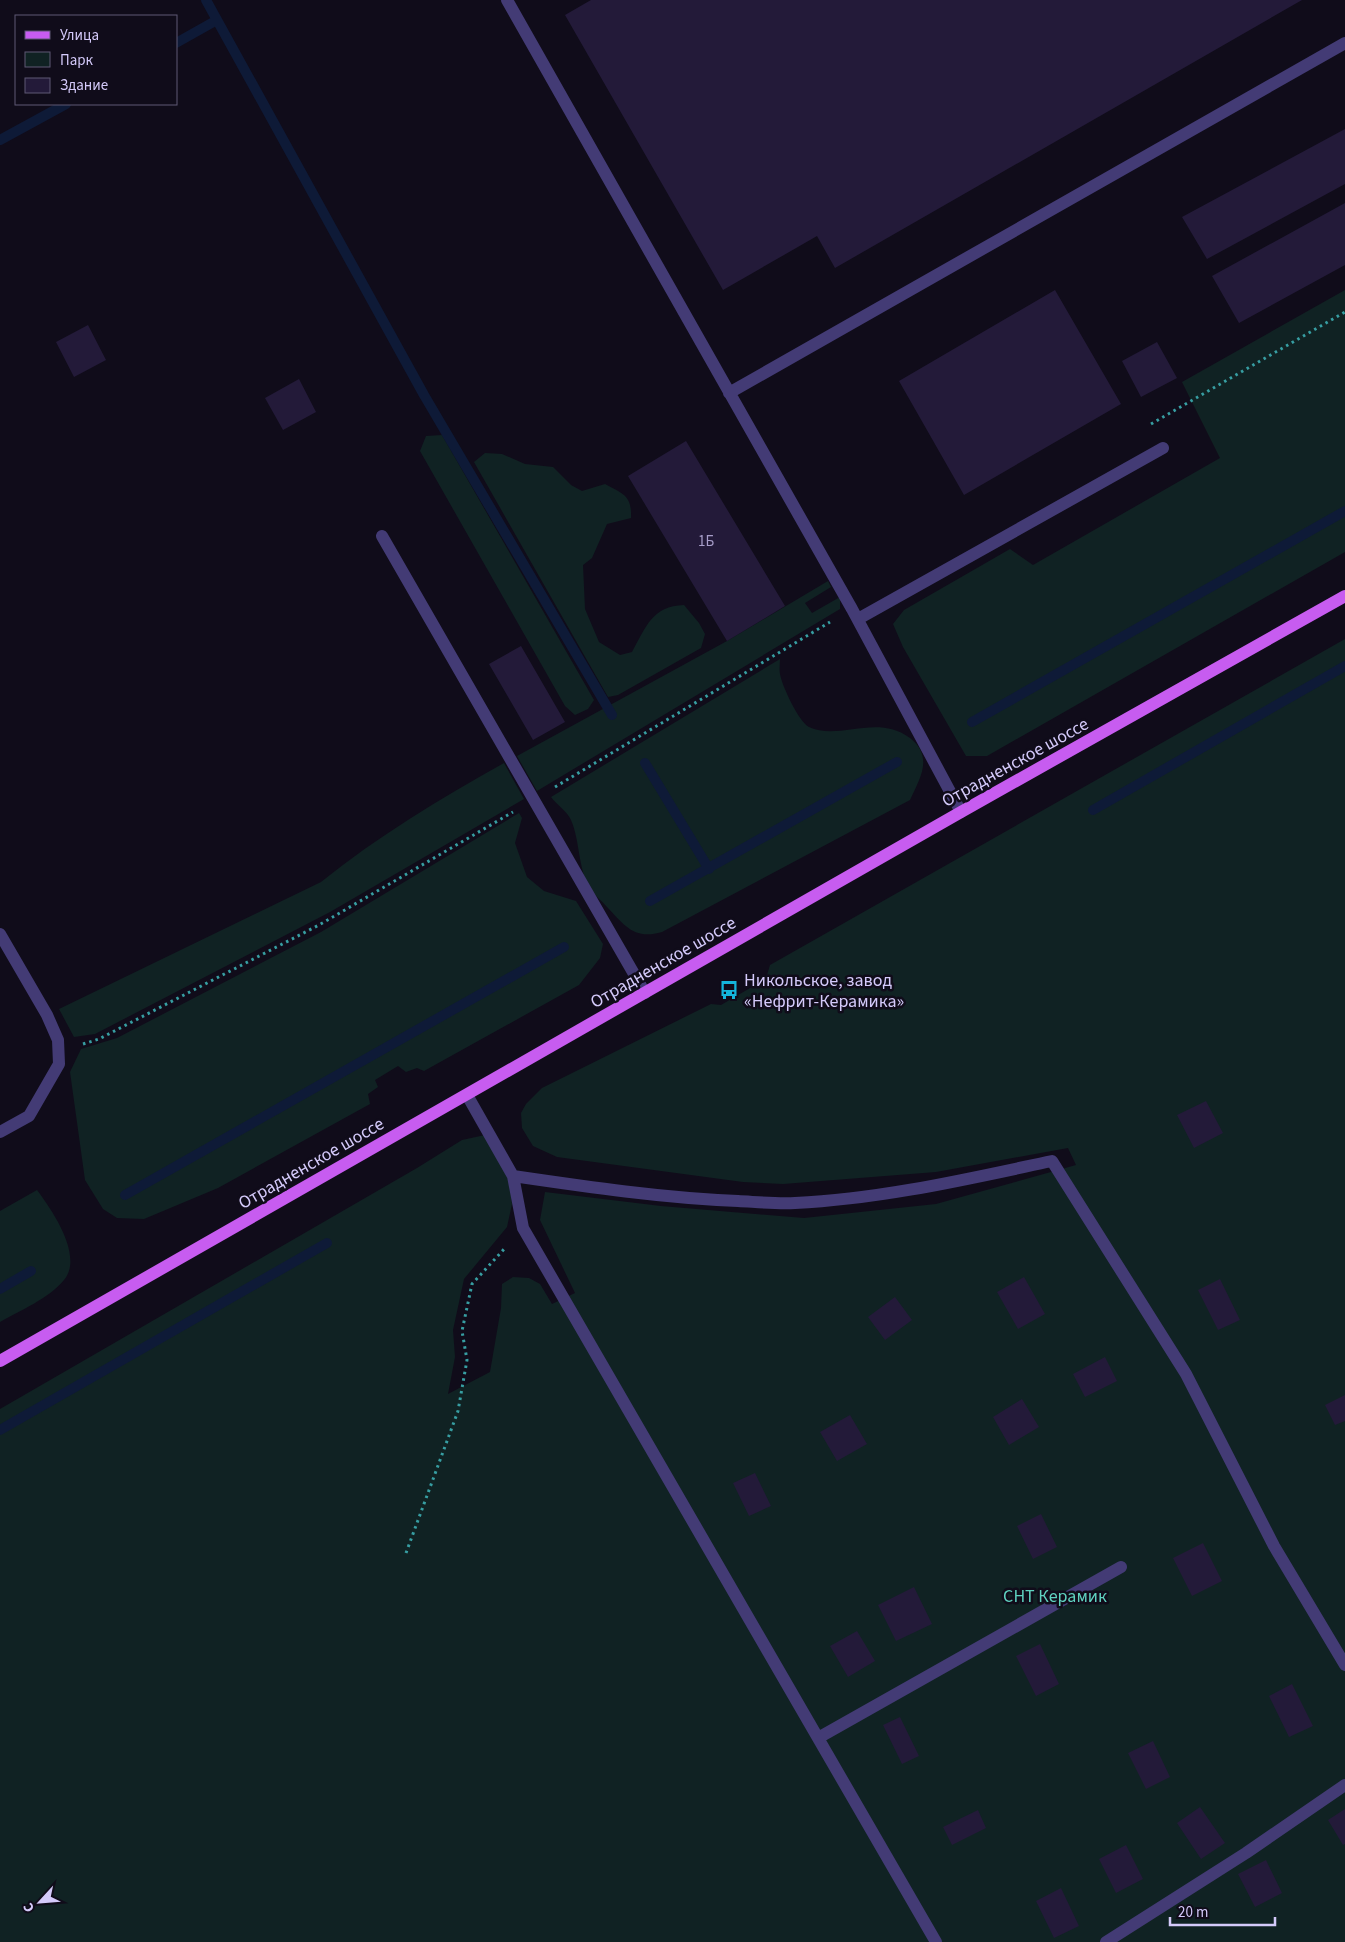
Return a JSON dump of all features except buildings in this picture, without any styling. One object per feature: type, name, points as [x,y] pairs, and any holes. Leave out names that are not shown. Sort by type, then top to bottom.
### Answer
[{"type":"main road","name":"Отрадненское шоссе","points":[[0,1361],[961,812],[1345,596]]},
{"type":"street","points":[[507,0],[855,614],[961,812]]},
{"type":"street","points":[[729,393],[1345,43]]},
{"type":"street","points":[[855,614],[1163,448]]},
{"type":"street","points":[[382,536],[645,993]]},
{"type":"street","points":[[0,934],[58,1040],[59,1064],[29,1116],[0,1132]]},
{"type":"street","points":[[467,1094],[513,1176],[523,1228],[936,1942]]},
{"type":"street","points":[[513,1176],[629,1193],[718,1200],[794,1203],[850,1198],[939,1185],[1052,1161],[1186,1374],[1274,1546],[1345,1665]]},
{"type":"street","points":[[818,1738],[1121,1568]]},
{"type":"street","points":[[1106,1942],[1246,1853],[1345,1785]]},
{"type":"path","points":[[1148,426],[1345,312]]},
{"type":"path","points":[[59,1064],[73,1047],[99,1039],[319,925],[855,614]]},
{"type":"path","points":[[406,1553],[458,1411],[467,1360],[462,1331],[472,1284],[523,1228]]},
{"type":"green space","points":[[1345,290],[1345,552],[987,756],[966,756],[903,647],[893,624],[904,610],[1010,549],[1033,565],[1220,458],[1182,382]]},
{"type":"green space","points":[[442,435],[594,700],[588,709],[575,715],[565,706],[420,451],[426,436]]},
{"type":"green space","points":[[485,453],[502,454],[525,464],[553,467],[571,485],[582,491],[605,484],[621,493],[628,500],[631,518],[607,524],[592,558],[583,565],[585,609],[599,642],[620,655],[632,652],[646,626],[657,614],[673,606],[684,605],[699,623],[705,634],[701,648],[618,695],[608,697],[474,462]]},
{"type":"green space","points":[[828,581],[831,587],[805,603],[812,613],[840,597],[840,609],[537,791],[517,756],[727,641]]},
{"type":"green space","name":"СНТ Керамик","points":[[1345,639],[1345,1942],[0,1942],[0,1409],[417,1168],[462,1140],[485,1135],[509,1168],[512,1204],[507,1227],[464,1279],[453,1330],[455,1357],[448,1394],[490,1372],[501,1308],[502,1284],[513,1277],[529,1278],[540,1284],[552,1304],[575,1293],[540,1220],[545,1192],[661,1206],[804,1218],[936,1204],[1076,1165],[1068,1148],[936,1172],[783,1184],[743,1182],[557,1157],[533,1146],[522,1128],[521,1113],[526,1104],[542,1088],[711,1004],[721,1005],[757,984],[767,975],[770,965]]},
{"type":"green space","points":[[780,659],[781,680],[796,711],[809,727],[833,731],[871,727],[885,728],[897,731],[910,738],[917,745],[922,753],[923,768],[910,800],[662,932],[644,934],[631,930],[619,920],[589,887],[585,879],[571,820],[551,797]]},
{"type":"green space","points":[[504,763],[524,799],[330,912],[95,1034],[74,1037],[59,1009],[321,882],[365,849],[410,819]]},
{"type":"green space","points":[[519,813],[522,818],[515,843],[527,877],[544,891],[576,901],[603,944],[600,958],[579,985],[424,1071],[417,1068],[406,1072],[398,1066],[375,1080],[378,1087],[368,1094],[370,1104],[218,1188],[144,1219],[117,1218],[103,1209],[85,1180],[70,1072],[81,1049],[117,1038],[321,932]]},
{"type":"green space","points":[[37,1190],[64,1234],[70,1259],[69,1270],[58,1287],[34,1304],[0,1322],[0,1211]]},
{"type":"waterway","points":[[206,0],[424,395],[612,715]]},
{"type":"waterway","points":[[178,42],[217,20]]},
{"type":"waterway","points":[[0,140],[64,105]]},
{"type":"waterway","points":[[972,722],[1345,511]]},
{"type":"waterway","points":[[1093,810],[1345,666]]},
{"type":"waterway","points":[[650,901],[897,762]]},
{"type":"waterway","points":[[645,763],[709,869]]},
{"type":"waterway","points":[[125,1195],[564,947]]},
{"type":"waterway","points":[[0,1430],[327,1243]]},
{"type":"waterway","points":[[0,1289],[31,1271]]},
{"type":"place","name":"Никольское, завод «Нефрит-Керамика»","points":[[729,990]]}]
